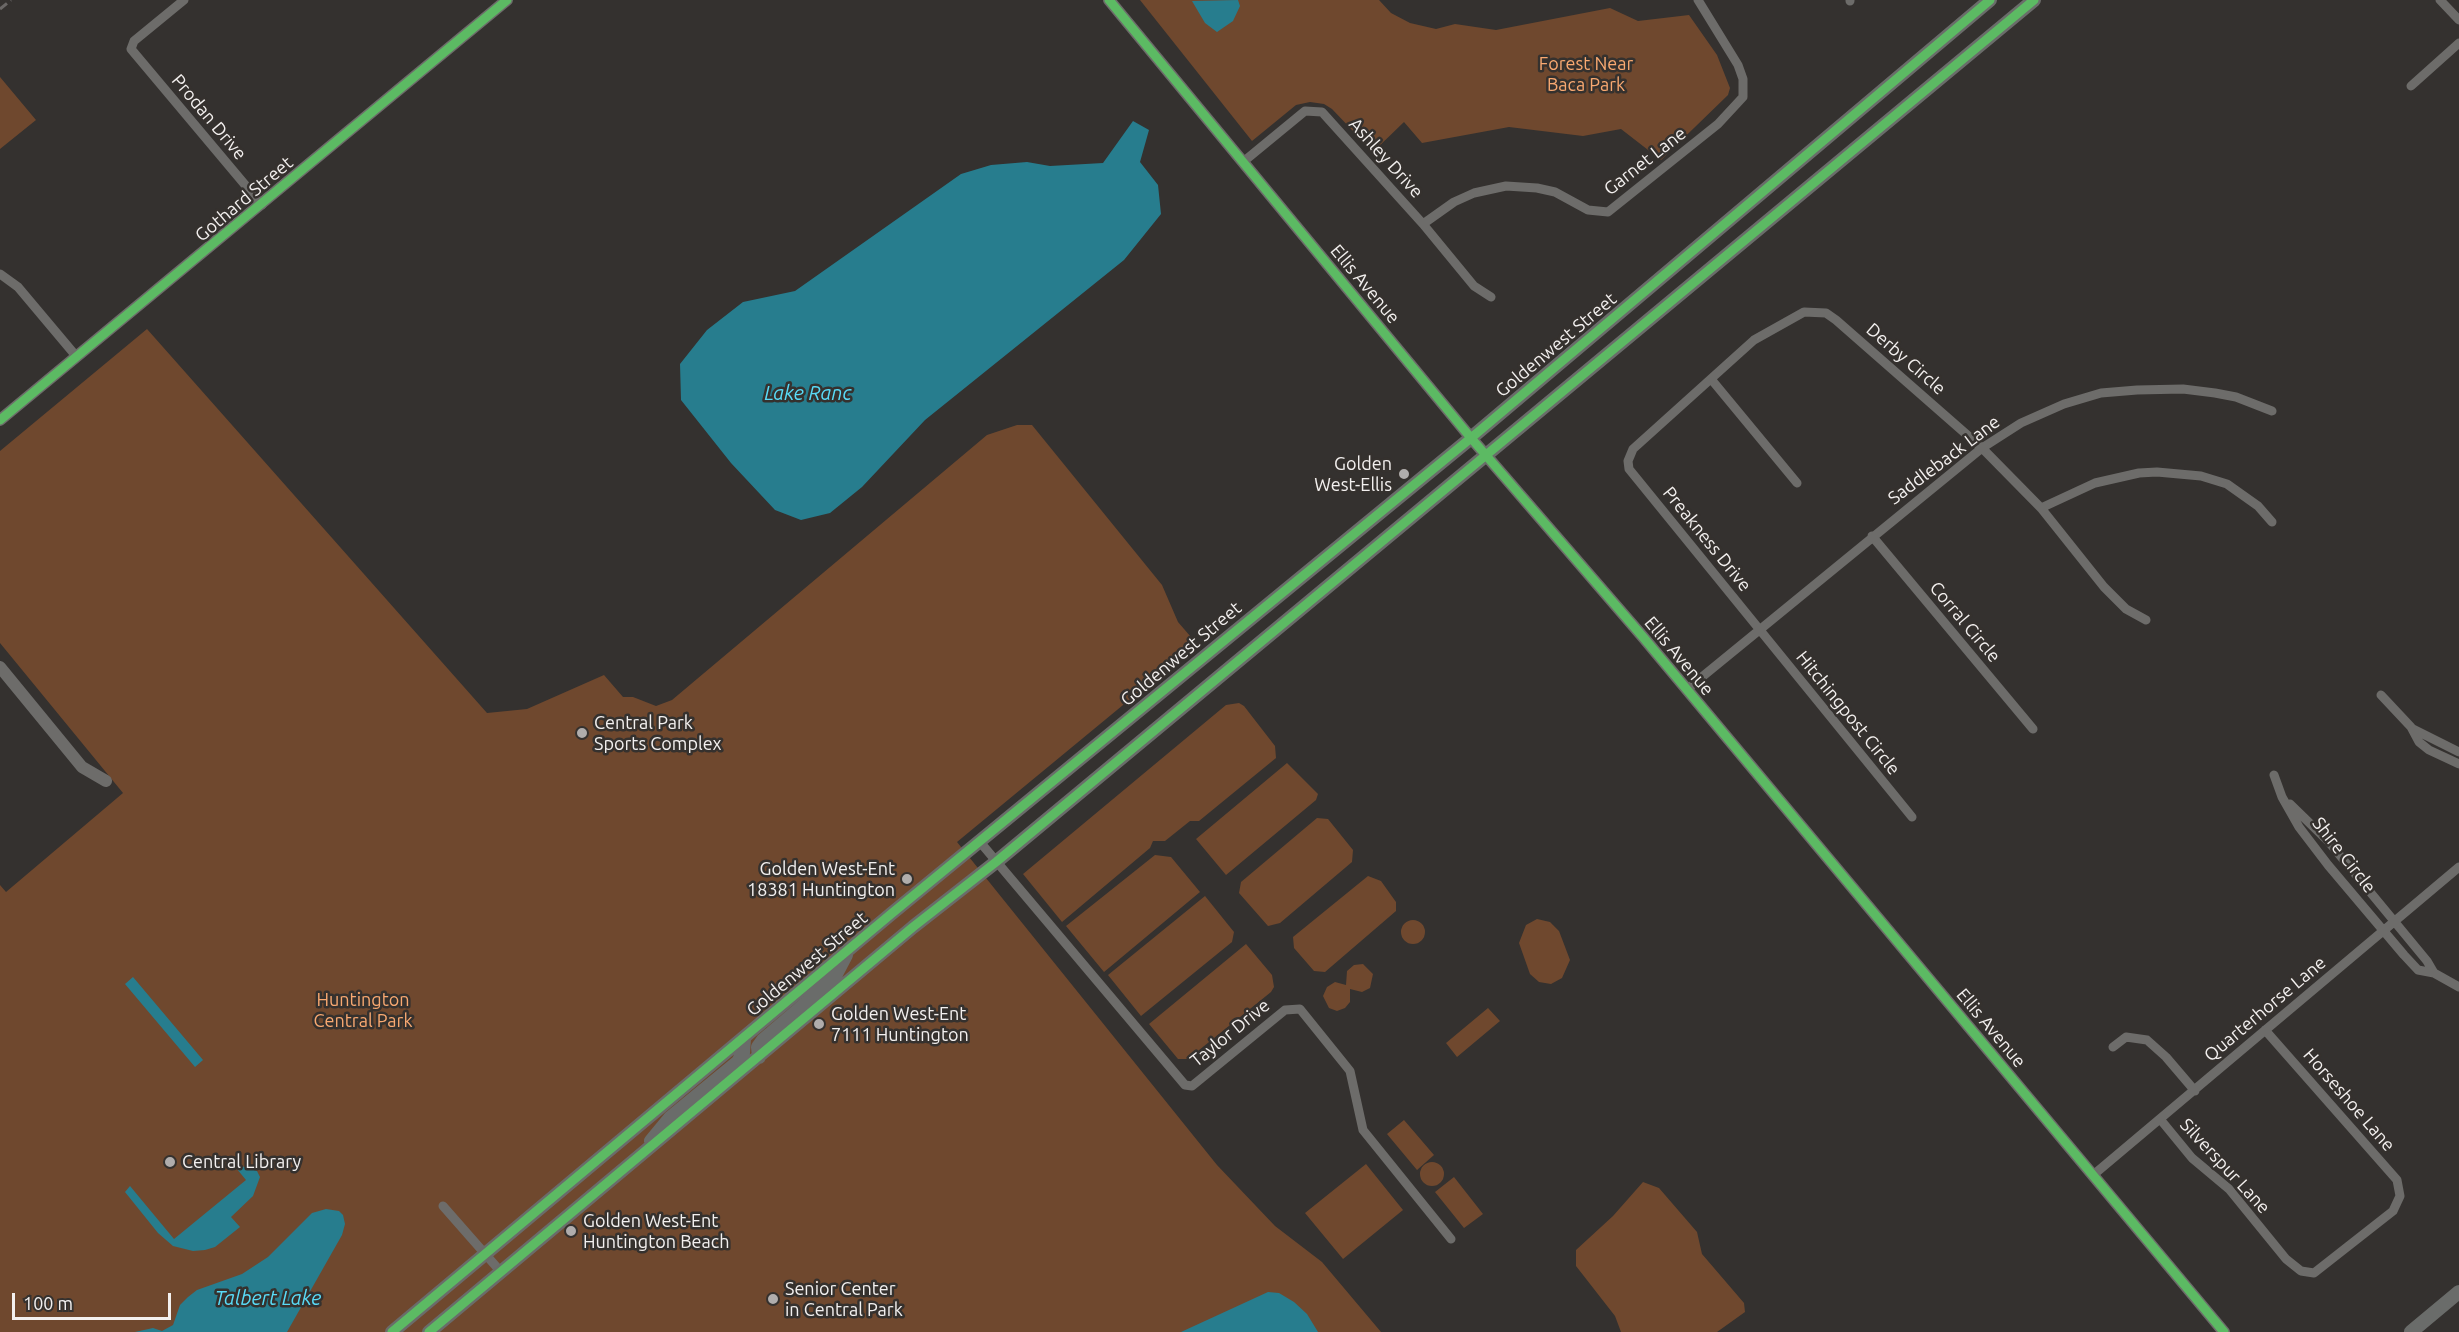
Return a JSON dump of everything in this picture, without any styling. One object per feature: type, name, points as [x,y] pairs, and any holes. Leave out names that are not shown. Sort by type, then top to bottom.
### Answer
[{"type":"main road","name":"Goldenwest Street","points":[[392,1332],[846,952],[1471,438],[1990,0]]},
{"type":"main road","points":[[429,1332],[2034,0]]},
{"type":"main road","points":[[759,1057],[758,1047],[763,1040],[824,988],[845,960],[846,952]]},
{"type":"main road","points":[[643,1155],[652,1139],[670,1118],[738,1062],[743,1053],[744,1039]]},
{"type":"main road","points":[[2411,1332],[2459,1292]]},
{"type":"street","name":"Prodan Drive","points":[[184,0],[134,41],[131,49],[262,206]]},
{"type":"street","name":"Gothard Street","points":[[0,420],[262,206],[507,0]]},
{"type":"street","name":"Ellis Avenue","points":[[1109,0],[1485,455],[1686,690],[2224,1332]]},
{"type":"street","name":"Garnet Lane","points":[[1423,224],[1454,202],[1474,193],[1506,186],[1538,188],[1555,192],[1588,210],[1608,212],[1718,124],[1743,97],[1743,79],[1738,65],[1698,0]]},
{"type":"street","points":[[2440,0],[2459,20]]},
{"type":"street","points":[[2411,86],[2459,43]]},
{"type":"street","name":"Ashley Drive","points":[[1242,162],[1305,111],[1322,112],[1423,224],[1474,286],[1491,297]]},
{"type":"street","points":[[0,274],[18,287],[76,356]]},
{"type":"street","name":"Derby Circle","points":[[1629,469],[1628,461],[1633,449],[1755,340],[1804,312],[1826,313],[1982,448],[2041,508],[2104,587],[2126,609],[2146,620]]},
{"type":"street","points":[[1711,379],[1797,483]]},
{"type":"street","name":"Saddleback Lane","points":[[1686,690],[1982,448],[2021,423],[2064,404],[2101,393],[2183,389],[2236,397],[2272,411]]},
{"type":"street","name":"Preakness Drive","points":[[1629,469],[1759,630]]},
{"type":"street","points":[[2041,508],[2095,483],[2139,473],[2165,472],[2201,476],[2227,484],[2258,506],[2272,522]]},
{"type":"street","name":"Corral Circle","points":[[1872,536],[2033,729]]},
{"type":"street","name":"Hitchingpost Circle","points":[[1759,630],[1912,817]]},
{"type":"street","points":[[0,667],[82,767],[106,781]]},
{"type":"street","points":[[2381,695],[2411,727],[2419,742],[2429,750],[2459,764]]},
{"type":"street","points":[[2411,727],[2459,752]]},
{"type":"street","name":"Shire Circle","points":[[2274,775],[2300,827],[2328,865],[2418,970],[2434,973],[2459,987]]},
{"type":"street","name":"Shire Circle","points":[[2283,797],[2328,841],[2434,973]]},
{"type":"street","name":"Taylor Drive","points":[[980,842],[1185,1085],[1192,1086],[1285,1010],[1300,1009],[1350,1071],[1363,1131],[1451,1239]]},
{"type":"street","name":"Quarterhorse Lane","points":[[2092,1176],[2459,867]]},
{"type":"street","name":"Horseshoe Lane","points":[[2265,1030],[2397,1180],[2400,1196]]},
{"type":"street","points":[[2113,1047],[2126,1037],[2147,1040],[2166,1057],[2195,1091]]},
{"type":"street","name":"Silverspur Lane","points":[[2160,1119],[2192,1158],[2229,1189],[2286,1259],[2301,1271],[2314,1273],[2393,1211],[2400,1196]]},
{"type":"street","points":[[443,1206],[501,1272]]},
{"type":"green space","name":"Forest Near Baca Park","points":[[1140,0],[1379,0],[1391,13],[1410,23],[1436,29],[1455,24],[1496,30],[1610,8],[1638,21],[1689,15],[1717,55],[1730,88],[1728,95],[1661,160],[1621,129],[1583,136],[1509,127],[1422,143],[1404,122],[1373,152],[1332,109],[1324,104],[1310,102],[1296,105],[1252,141]]},
{"type":"green space","points":[[0,77],[36,120],[0,149]]},
{"type":"green space","name":"Huntington Central Park","points":[[147,329],[487,713],[527,709],[604,675],[623,697],[633,697],[656,706],[672,700],[987,435],[1017,425],[1032,425],[1162,585],[1178,622],[1197,644],[957,842],[1217,1165],[1275,1226],[1322,1262],[1381,1332],[0,1332],[0,885],[6,892],[123,793],[0,643],[0,451]]},
{"type":"green space","points":[[1239,703],[1244,706],[1275,746],[1276,758],[1199,821],[1190,821],[1165,841],[1153,841],[1150,848],[1062,922],[1023,874],[1226,705]]},
{"type":"green space","points":[[1287,763],[1318,794],[1316,800],[1226,875],[1196,839]]},
{"type":"green space","points":[[1317,818],[1328,819],[1353,850],[1352,862],[1280,923],[1268,926],[1239,893],[1241,882]]},
{"type":"green space","points":[[1155,855],[1171,857],[1200,892],[1104,972],[1066,926]]},
{"type":"green space","points":[[1368,876],[1381,881],[1396,902],[1396,911],[1325,972],[1314,971],[1294,948],[1293,937]]},
{"type":"green space","points":[[1205,896],[1234,932],[1232,942],[1141,1016],[1108,975]]},
{"type":"green space","points":[[1537,919],[1550,922],[1559,931],[1570,960],[1562,978],[1551,984],[1539,982],[1530,974],[1519,943],[1526,925]]},
{"type":"green space","points":[[1413,920],[1422,923],[1425,932],[1422,941],[1413,944],[1404,941],[1401,932],[1404,923]]},
{"type":"green space","points":[[1246,944],[1272,975],[1274,987],[1271,992],[1188,1059],[1178,1059],[1149,1024]]},
{"type":"green space","points":[[1363,964],[1373,974],[1370,988],[1362,992],[1350,989],[1350,1002],[1345,1008],[1337,1011],[1329,1008],[1323,996],[1327,987],[1335,982],[1346,985],[1347,971],[1354,965]]},
{"type":"green space","points":[[1488,1008],[1500,1021],[1457,1057],[1446,1043]]},
{"type":"green space","points":[[1404,1120],[1434,1155],[1417,1170],[1387,1134]]},
{"type":"green space","points":[[1432,1162],[1437,1163],[1443,1169],[1443,1179],[1437,1185],[1432,1186],[1427,1185],[1421,1179],[1420,1174],[1421,1169],[1427,1163]]},
{"type":"green space","points":[[1366,1164],[1403,1210],[1343,1259],[1305,1213]]},
{"type":"green space","points":[[1454,1177],[1483,1214],[1464,1228],[1435,1192]]},
{"type":"green space","points":[[1643,1182],[1659,1188],[1697,1232],[1702,1254],[1744,1303],[1745,1312],[1717,1332],[1621,1332],[1615,1316],[1576,1266],[1576,1250],[1613,1216]]},
{"type":"water","points":[[1238,0],[1240,6],[1233,21],[1217,32],[1205,23],[1192,1]]},
{"type":"water","name":"Lake Ranc","points":[[1133,121],[1149,130],[1140,162],[1158,185],[1161,214],[1124,260],[925,420],[862,487],[830,513],[801,520],[775,510],[731,463],[681,400],[680,364],[707,330],[743,302],[795,291],[961,174],[991,165],[1027,162],[1050,166],[1103,163]]},
{"type":"water","points":[[133,977],[203,1060],[195,1067],[125,984]]},
{"type":"water","points":[[232,1163],[257,1171],[260,1177],[253,1196],[231,1217],[240,1227],[215,1247],[205,1250],[193,1251],[173,1246],[158,1233],[125,1192],[130,1186],[174,1239],[246,1180]]},
{"type":"water","name":"Talbert Lake","points":[[326,1209],[339,1211],[343,1215],[345,1224],[342,1235],[287,1332],[135,1332],[153,1328],[162,1331],[173,1325],[180,1305],[197,1290],[242,1274],[268,1257],[312,1213]]},
{"type":"water","points":[[1268,1292],[1279,1293],[1294,1302],[1307,1314],[1318,1332],[1181,1332]]},
{"type":"railway","points":[[0,9],[11,0]]},
{"type":"cycle path","points":[[0,420],[507,0]]},
{"type":"cycle path","points":[[1109,0],[1471,438],[1643,637],[2224,1332]]},
{"type":"cycle path","points":[[392,1332],[891,914],[1471,438],[1990,0]]},
{"type":"cycle path","points":[[429,1332],[913,927],[996,862],[2034,0]]},
{"type":"place","name":"Golden West-Ellis","points":[[1404,474]]},
{"type":"place","name":"Central Park Sports Complex","points":[[582,733]]},
{"type":"place","name":"Golden West-Ent 18381 Huntington","points":[[907,879]]},
{"type":"place","name":"Golden West-Ent 7111 Huntington","points":[[819,1024]]},
{"type":"place","name":"Central Library","points":[[170,1162]]},
{"type":"place","name":"Golden West-Ent Huntington Beach","points":[[571,1231]]},
{"type":"place","name":"Senior Center in Central Park","points":[[773,1299]]}]
